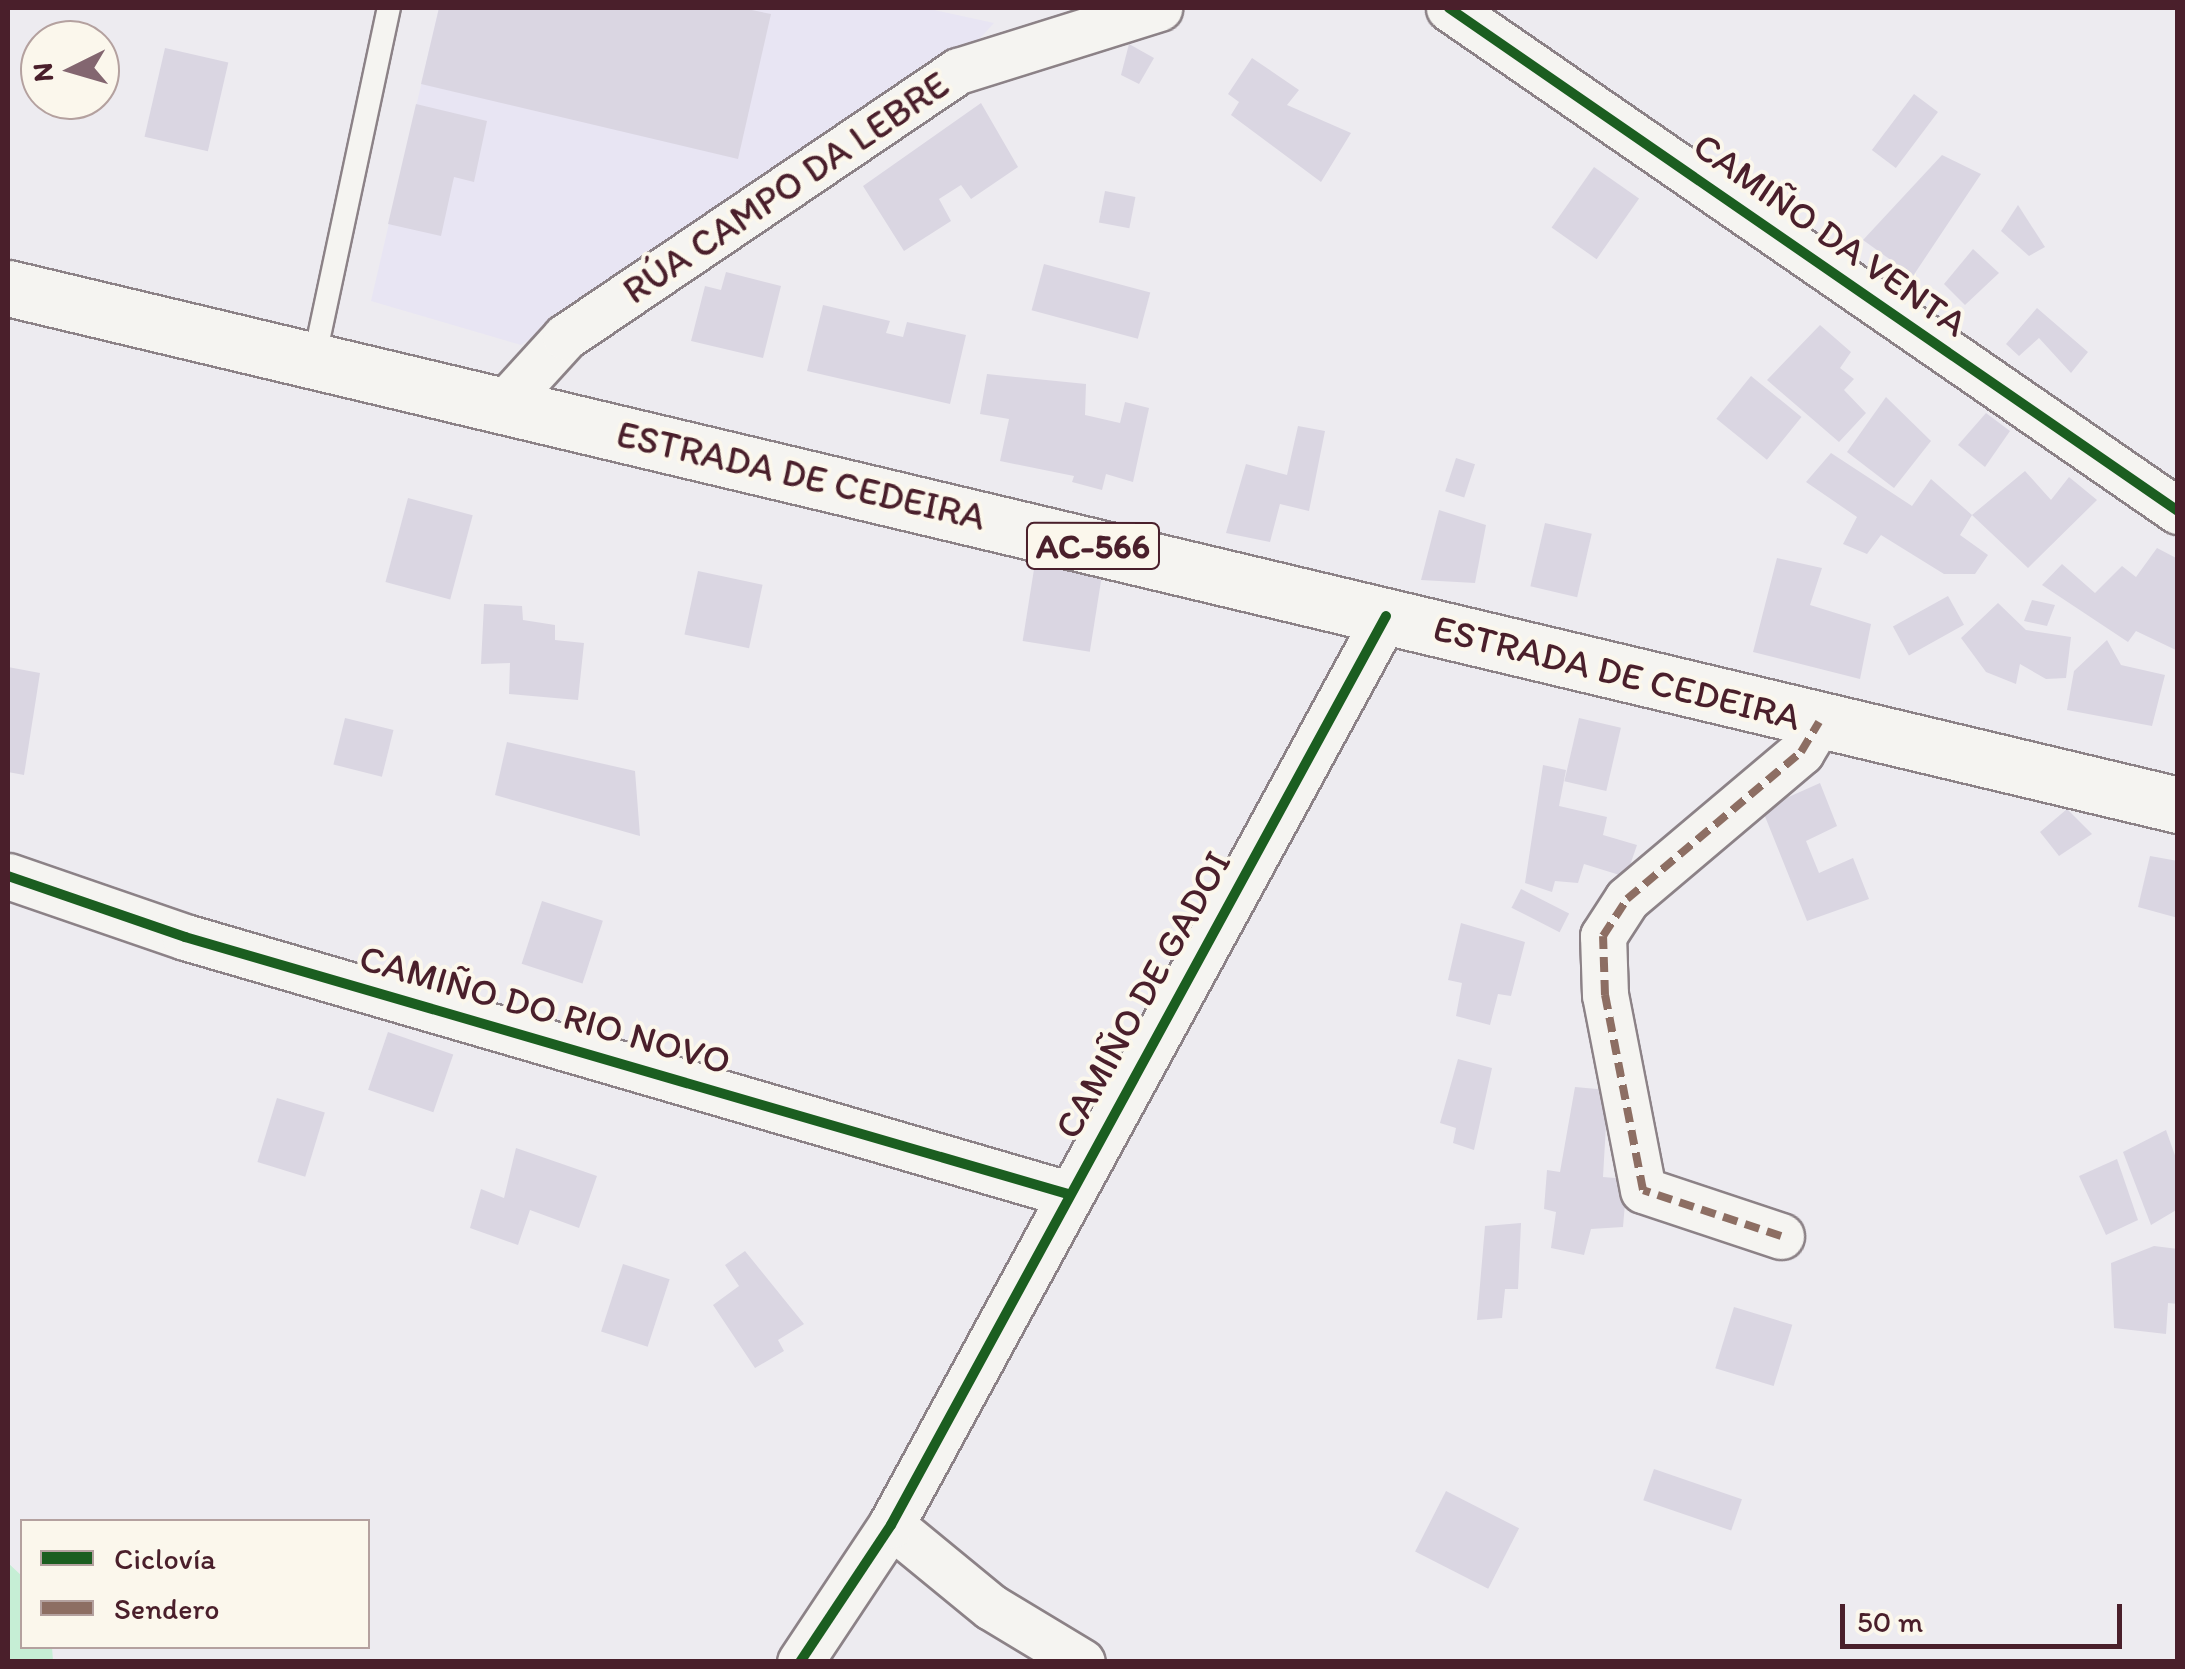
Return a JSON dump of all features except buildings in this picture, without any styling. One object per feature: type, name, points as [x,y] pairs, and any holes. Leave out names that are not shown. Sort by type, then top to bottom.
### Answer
[{"type":"main road","name":"ESTRADA DE CEDEIRA","points":[[8,288],[1819,722],[2178,804]]},
{"type":"street","name":"RÚA CAMPO DA LEBRE","points":[[503,405],[565,338],[958,70],[1159,8]]},
{"type":"street","name":"CAMIÑO DA VENTA","points":[[1449,8],[2178,511]]},
{"type":"street","name":"CAMIÑO DE GADOI","points":[[800,1662],[890,1525],[1386,616]]},
{"type":"street","points":[[1781,1236],[1643,1190],[1608,1013],[1604,936],[1626,898],[1801,752],[1819,722]]},
{"type":"street","name":"CAMIÑO DO RIO NOVO","points":[[8,876],[185,937],[1068,1194]]},
{"type":"street","points":[[890,1525],[992,1607],[1082,1662]]},
{"type":"lane","points":[[314,360],[390,8]]},
{"type":"shaded area","points":[[439,8],[925,8],[994,23],[973,46],[521,345],[371,301]]},
{"type":"green space","points":[[8,1563],[20,1574],[20,1649],[52,1649],[53,1661],[8,1661]]},
{"type":"marked path","points":[[1781,1236],[1643,1190],[1605,995],[1603,936],[1627,899],[1801,752],[1819,722]]},
{"type":"cycle path","points":[[1449,8],[2178,511]]},
{"type":"cycle path","points":[[800,1662],[891,1525],[1386,616]]},
{"type":"cycle path","points":[[8,876],[185,937],[1068,1194]]}]
